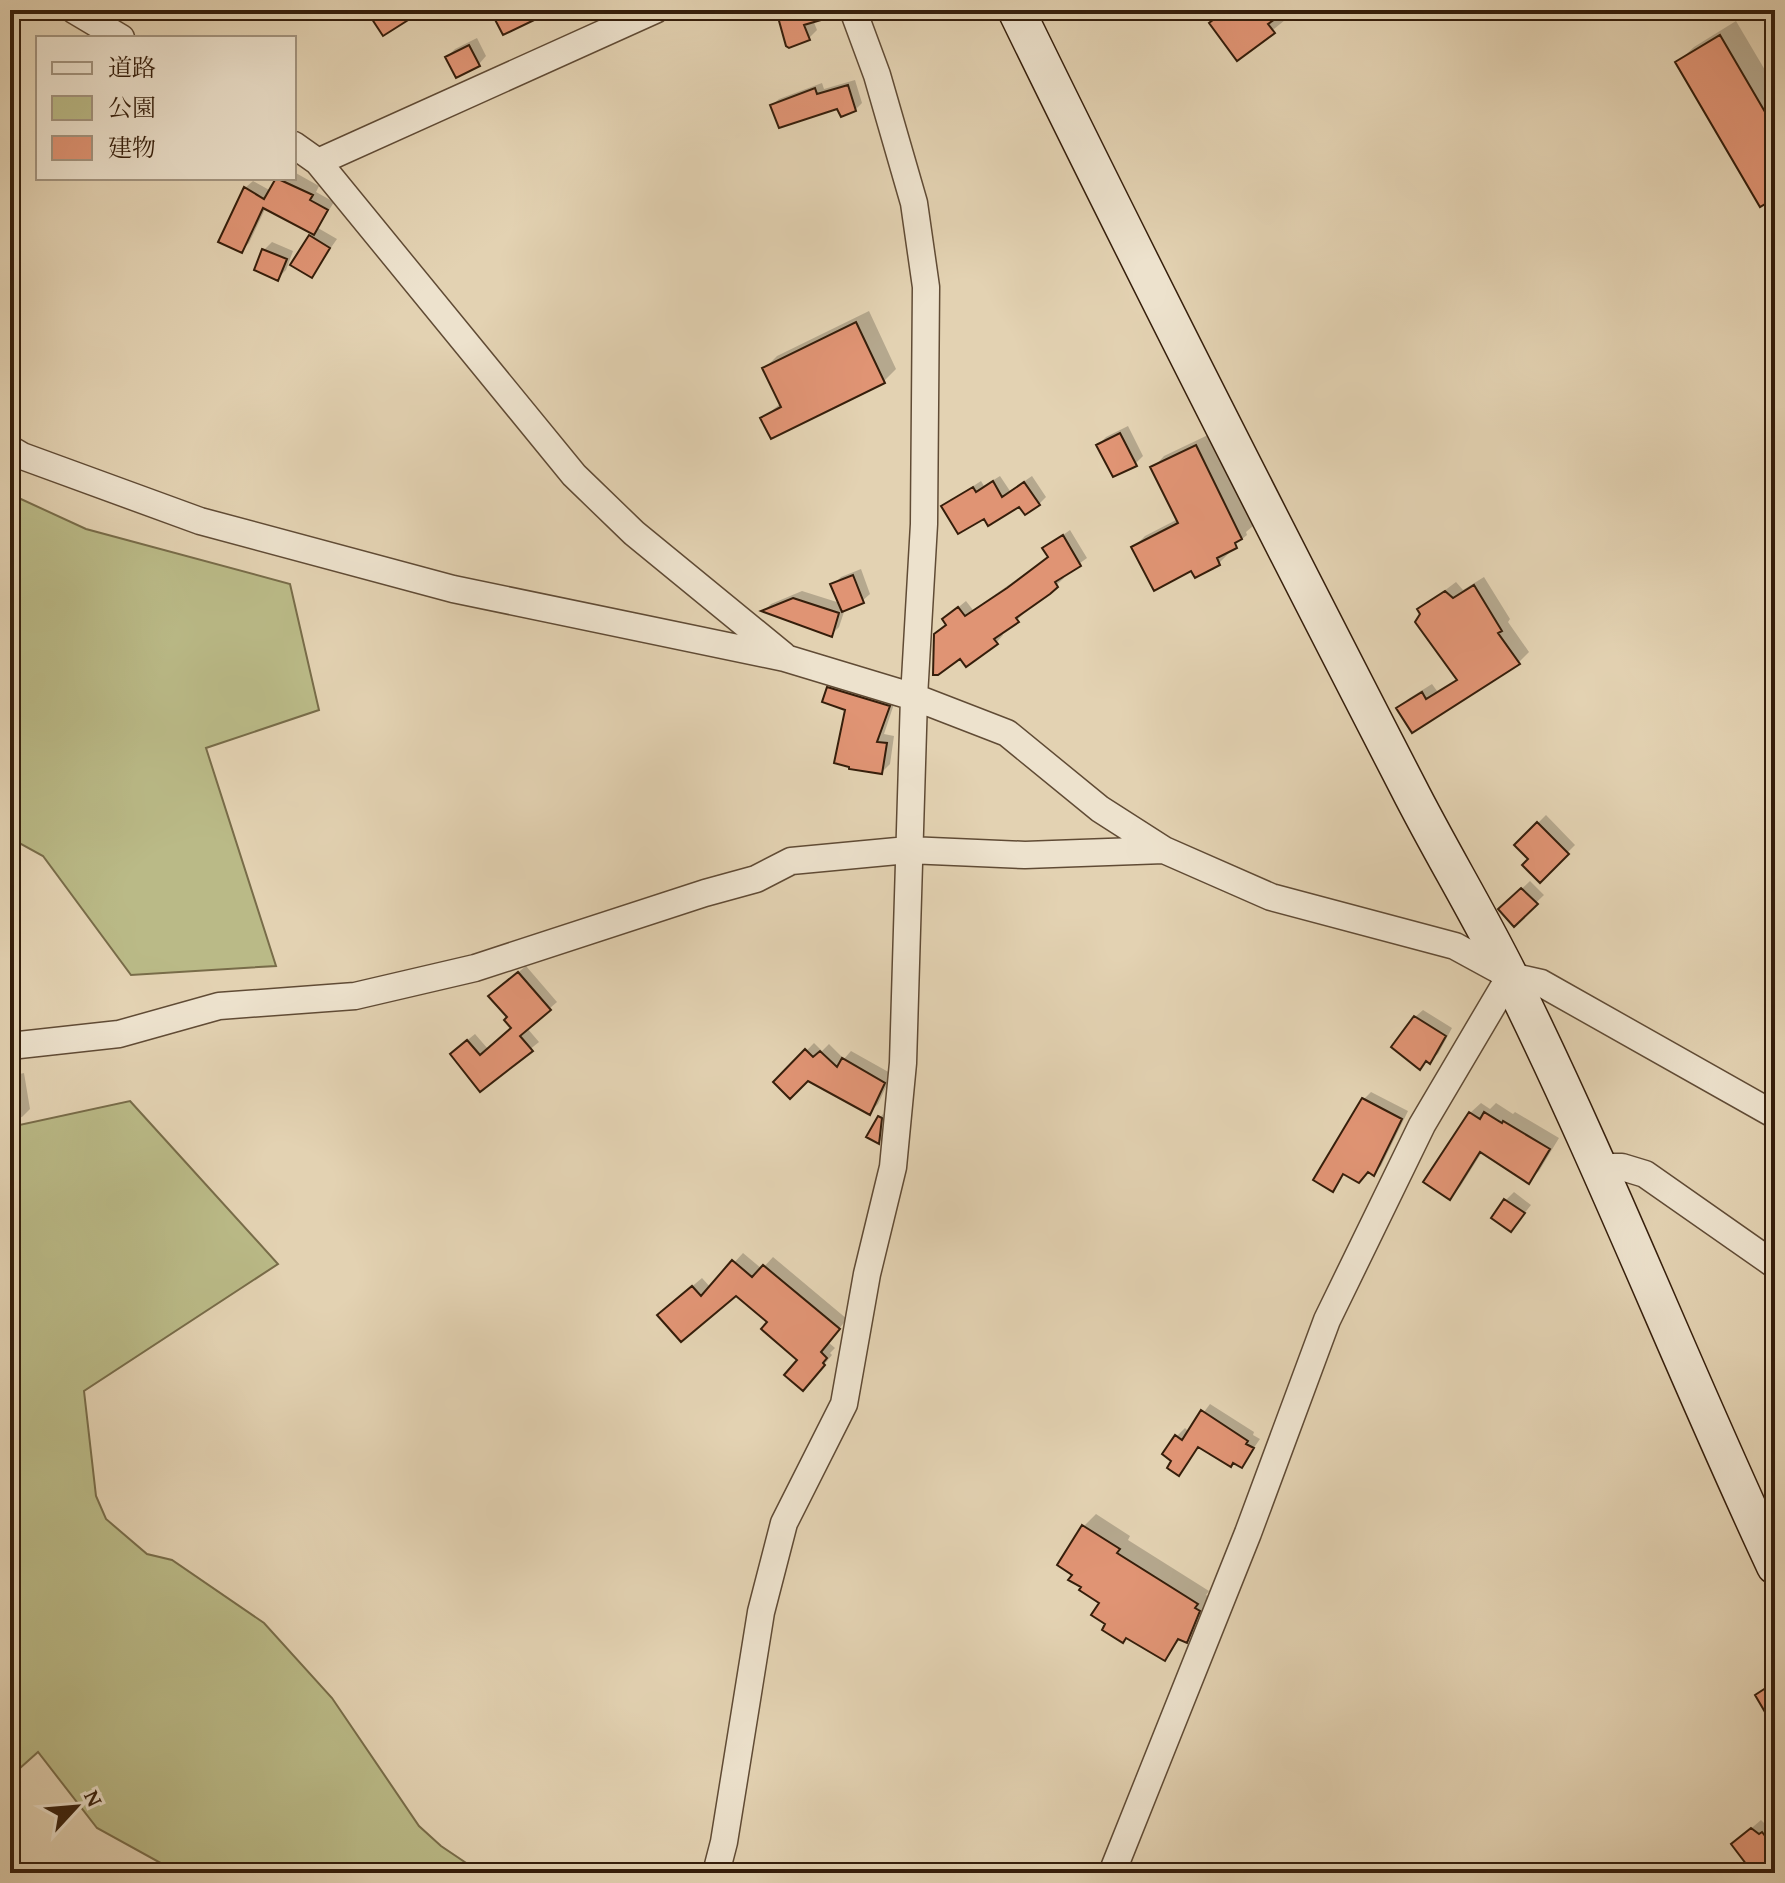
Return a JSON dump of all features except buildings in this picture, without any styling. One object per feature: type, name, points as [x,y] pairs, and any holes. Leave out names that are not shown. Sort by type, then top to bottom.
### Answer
[{"type":"street","points":[[74,10],[118,36]]},
{"type":"street","points":[[318,162],[655,10]]},
{"type":"street","points":[[716,1873],[724,1842],[761,1612],[784,1523],[844,1404],[867,1274],[893,1167],[903,1063],[908,850],[924,524],[926,287],[911,190],[877,75],[853,10]]},
{"type":"street","points":[[1016,10],[1145,274],[1434,839],[1510,976],[1599,1167],[1713,1435],[1775,1566]]},
{"type":"street","points":[[296,146],[318,162],[574,475],[634,533],[785,658]]},
{"type":"street","points":[[10,449],[215,525],[453,589],[785,658],[914,697],[1007,733],[1100,809],[1164,850],[1271,897],[1455,946],[1510,976],[1541,983],[1775,1115]]},
{"type":"street","points":[[10,1046],[119,1034],[219,1006],[355,996],[475,968],[756,879],[791,861],[908,850],[1025,855],[1164,850]]},
{"type":"street","points":[[1112,1873],[1248,1533],[1327,1320],[1422,1125],[1510,976]]},
{"type":"street","points":[[1599,1167],[1622,1167],[1645,1174],[1775,1265]]},
{"type":"green space","points":[[10,494],[86,529],[290,584],[319,710],[206,748],[276,966],[131,975],[43,856],[10,838]]},
{"type":"green space","points":[[130,1101],[278,1264],[84,1391],[96,1496],[106,1519],[147,1554],[172,1560],[264,1623],[332,1698],[419,1826],[441,1846],[481,1873],[207,1873],[166,1866],[97,1828],[38,1752],[10,1777],[10,1127]]}]
